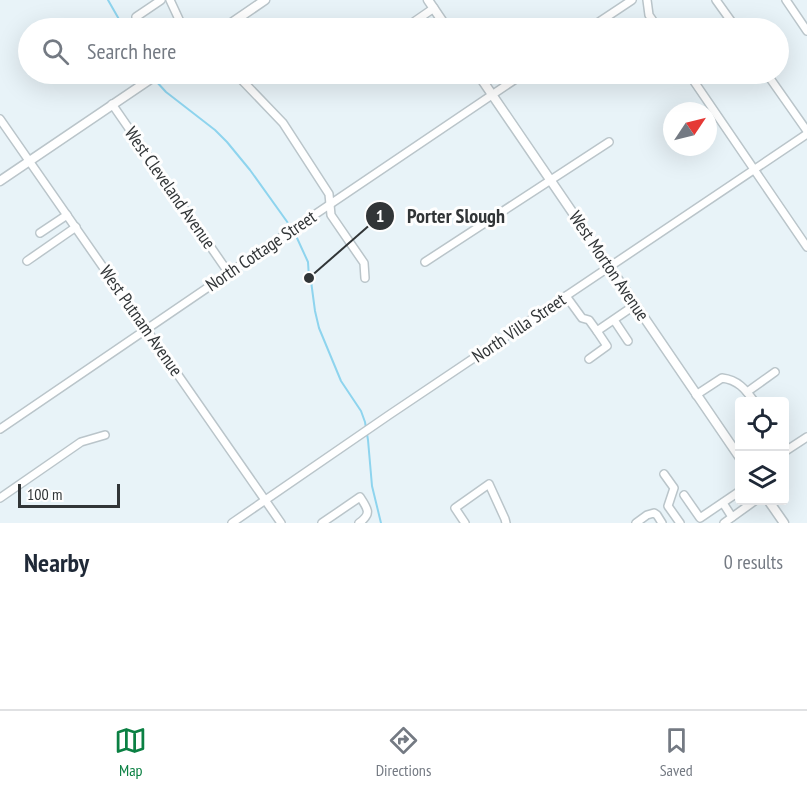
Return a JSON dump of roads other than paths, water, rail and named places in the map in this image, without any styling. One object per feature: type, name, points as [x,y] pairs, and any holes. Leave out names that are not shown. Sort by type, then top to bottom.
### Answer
[{"type":"main road","points":[[239,18],[265,0]]},
{"type":"main road","points":[[428,0],[440,18]]},
{"type":"main road","points":[[0,181],[144,84]]},
{"type":"main road","name":"West Morton Avenue","points":[[485,84],[735,451]]},
{"type":"main road","points":[[771,505],[784,523]]},
{"type":"street","points":[[136,17],[161,0]]},
{"type":"street","points":[[170,0],[178,18]]},
{"type":"street","points":[[605,18],[632,0]]},
{"type":"street","points":[[647,0],[651,18]]},
{"type":"street","points":[[716,0],[729,18]]},
{"type":"street","points":[[786,0],[807,31]]},
{"type":"street","points":[[420,18],[434,8]]},
{"type":"street","points":[[246,84],[283,123],[329,194],[331,215],[364,263],[365,278]]},
{"type":"street","name":"North Cottage Street","points":[[0,429],[508,84]]},
{"type":"street","points":[[696,84],[807,247]]},
{"type":"street","points":[[774,84],[807,132]]},
{"type":"street","name":"West Cleveland Avenue","points":[[112,105],[228,272]]},
{"type":"street","name":"West Putnam Avenue","points":[[0,119],[281,523]]},
{"type":"street","name":"North Villa Street","points":[[232,523],[807,132]]},
{"type":"street","points":[[426,262],[609,142]]},
{"type":"street","points":[[40,234],[67,214]]},
{"type":"street","points":[[27,261],[76,227]]},
{"type":"street","points":[[566,296],[582,318],[589,320],[607,346],[589,359]]},
{"type":"street","points":[[597,331],[635,305]]},
{"type":"street","points":[[614,320],[628,340]]},
{"type":"street","points":[[747,392],[775,372]]},
{"type":"street","points":[[696,395],[722,378],[739,385],[750,397]]},
{"type":"street","points":[[0,498],[81,442],[105,435]]},
{"type":"street","points":[[786,451],[807,437]]},
{"type":"street","points":[[664,474],[674,488],[668,506],[680,523]]},
{"type":"street","points":[[465,523],[455,508],[489,484],[506,523]]},
{"type":"street","points":[[684,495],[700,518],[735,495]]},
{"type":"street","points":[[322,523],[360,497],[368,511],[367,516],[360,523]]},
{"type":"street","points":[[723,503],[732,517]]},
{"type":"street","points":[[724,523],[750,505]]},
{"type":"street","points":[[636,523],[654,513],[662,523]]},
{"type":"waterway","points":[[108,0],[118,18]]},
{"type":"waterway","points":[[159,84],[227,142],[250,170],[297,238],[308,262],[319,328],[341,381],[361,411],[365,422],[372,486],[381,523]]},
{"type":"place","name":"Porter Slough","points":[[309,278]]}]
